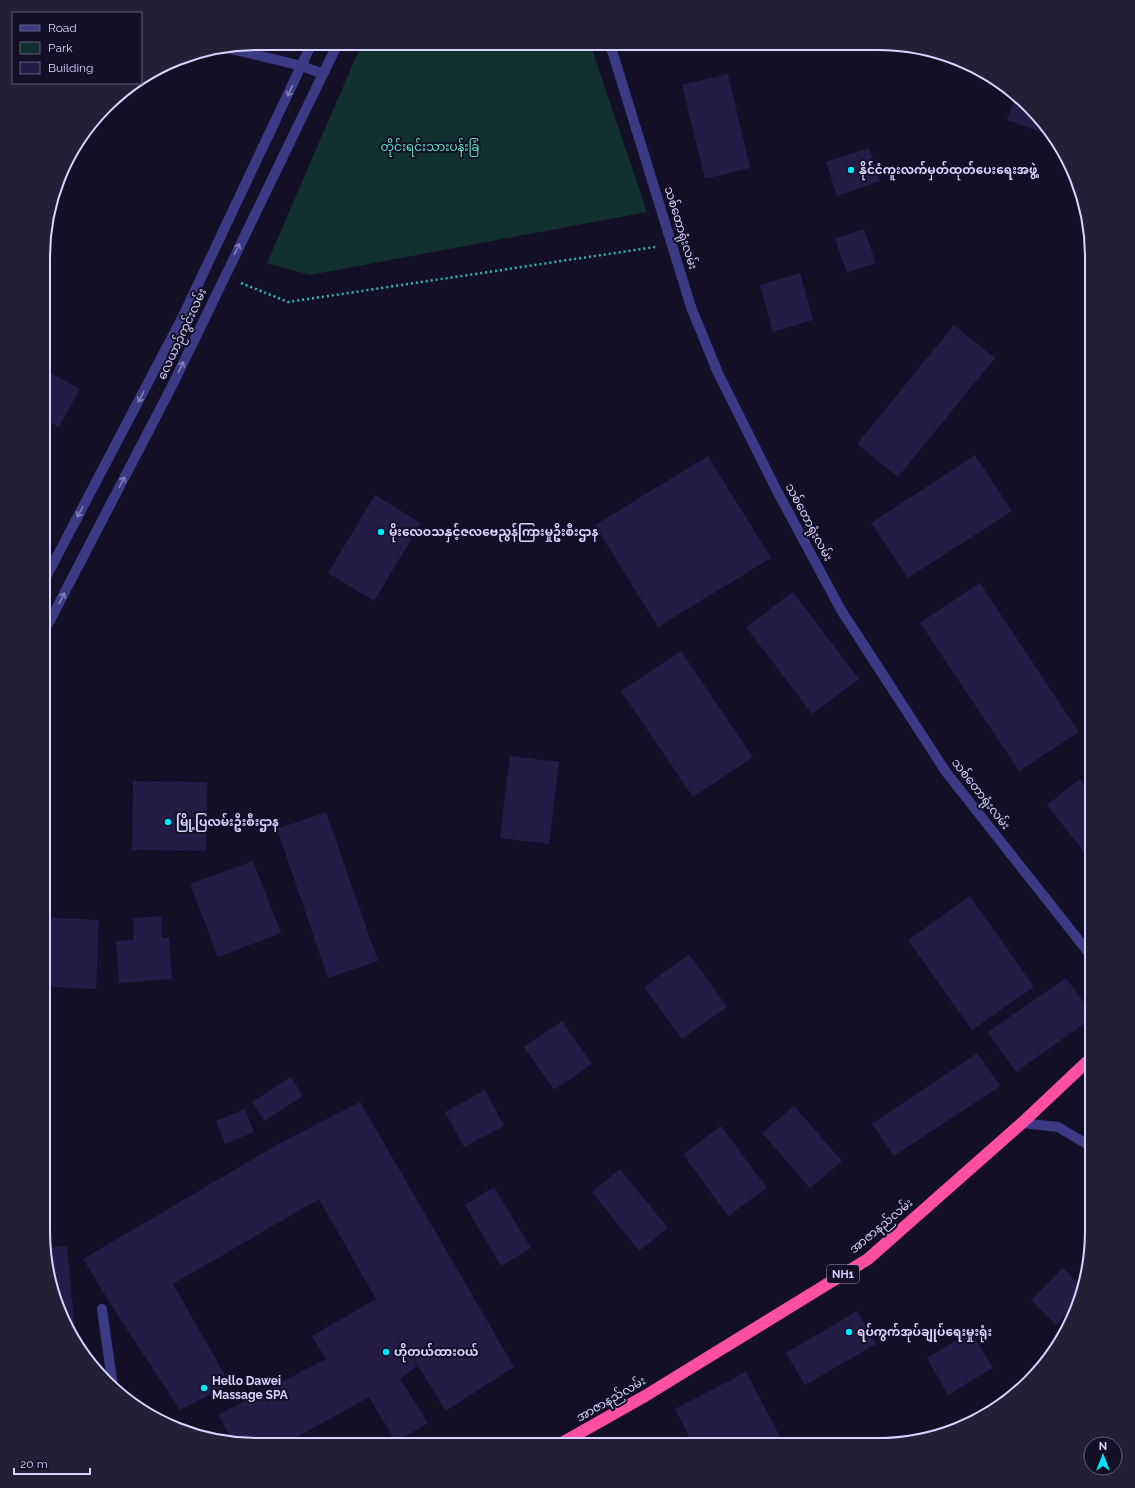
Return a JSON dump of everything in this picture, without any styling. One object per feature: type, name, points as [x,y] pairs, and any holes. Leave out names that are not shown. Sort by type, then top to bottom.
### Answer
[{"type":"highway","name":"အာဇာနည်လမ်း","points":[[571,1438],[645,1396],[868,1259],[1022,1123],[1085,1064]]},
{"type":"street","name":"လေယာဉ်ကွင်းလမ်း","points":[[50,570],[183,316],[309,50]]},
{"type":"street","name":"လေယာဉ်ကွင်းလမ်း","points":[[50,620],[172,386],[335,50]]},
{"type":"street","name":"သစ်တောရုံးလမ်း","points":[[612,50],[692,307],[718,373],[776,489],[841,610],[946,772],[1085,948]]},
{"type":"street","points":[[238,51],[302,66],[323,74]]},
{"type":"street","points":[[1022,1123],[1058,1127],[1085,1143]]},
{"type":"street","points":[[102,1308],[112,1378]]},
{"type":"path","points":[[224,276],[288,302],[673,244]]},
{"type":"green space","name":"တိုင်းရင်းသားပန်းခြံ","points":[[359,50],[592,50],[647,212],[310,275],[267,263]]},
{"type":"building","points":[[728,74],[750,168],[705,179],[682,85]]},
{"type":"building","points":[[1014,101],[1043,133],[1007,120]]},
{"type":"building","points":[[869,148],[880,181],[837,196],[826,162]]},
{"type":"building","points":[[864,229],[876,263],[847,273],[835,239]]},
{"type":"building","points":[[800,273],[813,320],[773,332],[760,285]]},
{"type":"building","points":[[954,325],[995,358],[898,477],[857,444]]},
{"type":"building","points":[[50,373],[80,389],[59,427],[50,422]]},
{"type":"building","points":[[975,455],[1012,511],[908,578],[871,523]]},
{"type":"building","points":[[708,456],[771,558],[658,627],[595,525]]},
{"type":"building","points":[[375,495],[421,523],[374,601],[328,573]]},
{"type":"building","points":[[980,583],[1079,732],[1019,771],[920,623]]},
{"type":"building","points":[[793,592],[859,679],[812,714],[746,627]]},
{"type":"building","points":[[681,651],[753,757],[693,797],[621,691]]},
{"type":"building","points":[[510,756],[559,762],[549,844],[500,838]]},
{"type":"building","points":[[1080,779],[1085,786],[1085,853],[1047,805]]},
{"type":"building","points":[[133,781],[207,782],[206,851],[132,850]]},
{"type":"building","points":[[326,812],[378,961],[328,978],[277,829]]},
{"type":"building","points":[[253,861],[281,933],[218,957],[190,884]]},
{"type":"building","points":[[970,896],[1034,987],[972,1030],[908,940]]},
{"type":"building","points":[[161,916],[162,938],[169,938],[172,979],[119,983],[116,941],[134,940],[133,918]]},
{"type":"building","points":[[50,917],[99,920],[96,989],[50,987]]},
{"type":"building","points":[[689,954],[727,1007],[682,1039],[644,987]]},
{"type":"building","points":[[1066,978],[1085,1004],[1085,1023],[1016,1072],[988,1032]]},
{"type":"building","points":[[562,1021],[592,1064],[554,1090],[524,1047]]},
{"type":"building","points":[[977,1053],[1000,1086],[894,1156],[872,1124]]},
{"type":"building","points":[[291,1077],[303,1096],[264,1121],[252,1102]]},
{"type":"building","points":[[485,1090],[504,1126],[464,1147],[445,1112]]},
{"type":"building","points":[[360,1102],[514,1367],[446,1411],[409,1352],[417,1367],[400,1379],[428,1423],[403,1438],[394,1438],[369,1397],[295,1438],[243,1438],[230,1436],[218,1415],[326,1359],[312,1336],[376,1299],[319,1199],[173,1284],[230,1384],[180,1410],[120,1319],[83,1259],[282,1142]]},
{"type":"building","points":[[794,1106],[842,1161],[810,1188],[762,1133]]},
{"type":"building","points":[[245,1109],[254,1132],[225,1144],[216,1121]]},
{"type":"building","points":[[721,1126],[767,1188],[728,1216],[683,1154]]},
{"type":"building","points":[[620,1169],[668,1228],[639,1251],[592,1192]]},
{"type":"building","points":[[494,1187],[531,1248],[501,1266],[465,1205]]},
{"type":"building","points":[[67,1246],[75,1329],[71,1323],[57,1285],[50,1248]]},
{"type":"building","points":[[1063,1268],[1078,1283],[1068,1312],[1056,1325],[1031,1300]]},
{"type":"building","points":[[857,1311],[876,1344],[805,1385],[786,1353]]},
{"type":"building","points":[[971,1332],[993,1368],[948,1395],[927,1358]]},
{"type":"building","points":[[746,1372],[781,1438],[690,1438],[675,1409]]},
{"type":"place","name":"နိုင်ငံကူးလက်မှတ်ထုတ်ပေးရေးအဖွဲ့","points":[[851,170]]},
{"type":"place","name":"မိုးလေဝသနှင့်ဇလဗေညွန်ကြားမှုဦးစီးဌာန","points":[[381,532]]},
{"type":"place","name":"မြို့ပြလမ်းဦးစီးဌာန","points":[[168,822]]},
{"type":"place","name":"ရပ်ကွက်အုပ်ချုပ်ရေးမှုးရုံး","points":[[849,1332]]},
{"type":"place","name":"ဟိုတယ်ထားဝယ်","points":[[386,1352]]},
{"type":"place","name":"Hello Dawei Massage SPA","points":[[204,1388]]}]
